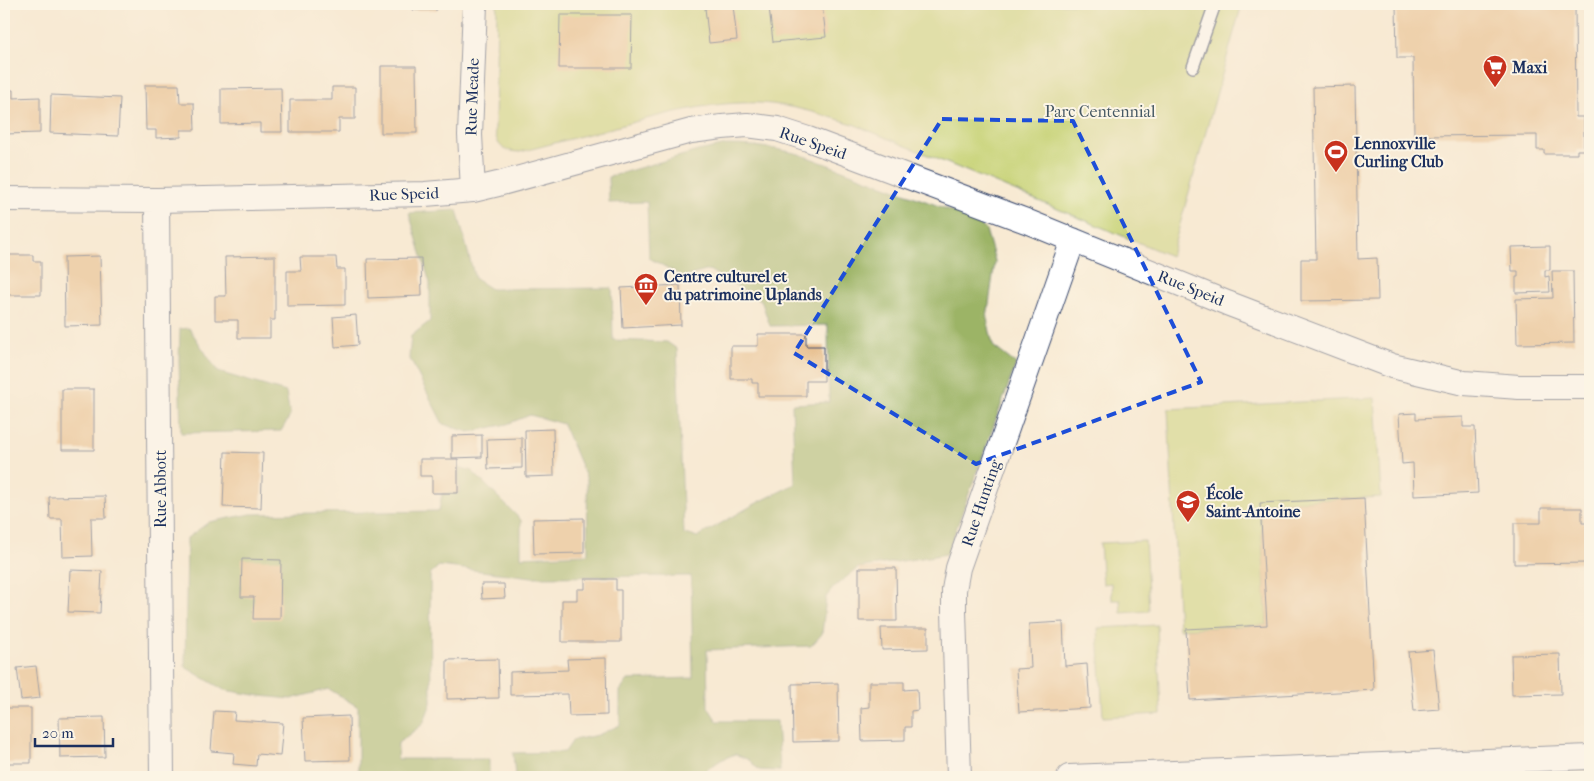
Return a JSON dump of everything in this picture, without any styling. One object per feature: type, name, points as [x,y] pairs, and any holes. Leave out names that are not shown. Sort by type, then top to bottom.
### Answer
[{"type":"street","name":"Rue Meade","points":[[473,190],[470,135],[475,4]]},
{"type":"street","name":"Rue Speid","points":[[4,199],[157,200],[425,194],[473,190],[521,179],[692,131],[722,126],[747,125],[777,129],[808,139],[1026,221],[1227,303],[1392,366],[1417,373],[1480,385],[1590,387]]},
{"type":"street","name":"Rue Abbott","points":[[157,200],[162,777]]},
{"type":"street","name":"Rue Hunting","points":[[959,777],[954,611],[954,590],[958,568],[1073,240]]},
{"type":"street","points":[[1069,777],[1590,757]]},
{"type":"lane","points":[[1193,67],[1215,4]]},
{"type":"highlighted area","points":[[942,119],[1073,121],[1201,382],[976,464],[794,353]]},
{"type":"green space","name":"Parc Centennial","points":[[497,4],[1242,4],[1171,256],[853,124],[784,106],[743,103],[708,106],[657,116],[520,152],[510,151],[500,145],[495,130]]},
{"type":"green space","points":[[727,145],[763,147],[799,154],[974,219],[986,230],[995,261],[987,318],[993,346],[1016,364],[947,554],[858,568],[834,587],[826,597],[822,634],[811,646],[707,650],[708,707],[717,721],[777,721],[780,771],[759,770],[749,760],[735,754],[721,760],[702,773],[515,777],[513,753],[565,752],[573,740],[598,735],[620,725],[620,691],[628,680],[693,678],[691,576],[532,577],[439,566],[430,574],[431,703],[423,724],[398,743],[397,759],[489,759],[489,777],[358,777],[358,707],[329,689],[291,699],[224,690],[185,667],[187,538],[209,522],[251,514],[439,511],[442,494],[459,493],[459,467],[472,471],[521,520],[521,557],[588,554],[587,480],[563,424],[530,415],[507,424],[469,432],[443,424],[409,357],[411,336],[430,321],[430,283],[409,213],[457,210],[475,279],[491,289],[612,288],[613,340],[667,342],[677,349],[684,534],[697,537],[753,505],[795,484],[792,404],[829,402],[828,325],[770,326],[761,300],[709,270],[684,277],[649,258],[647,202],[609,203],[608,177],[698,151]]},
{"type":"green space","points":[[189,328],[218,372],[286,392],[290,416],[281,431],[181,433],[180,329]]},
{"type":"green space","points":[[1375,398],[1381,497],[1260,503],[1267,625],[1179,629],[1168,409]]},
{"type":"green space","points":[[1145,541],[1149,611],[1121,613],[1120,600],[1112,600],[1111,583],[1103,584],[1100,543]]},
{"type":"green space","points":[[1157,625],[1161,714],[1103,717],[1098,628]]},
{"type":"building","points":[[412,4],[437,4],[437,10],[413,10]]},
{"type":"building","points":[[794,4],[822,4],[826,37],[773,42],[769,7]]},
{"type":"building","name":"Maxi","points":[[1396,4],[1575,4],[1576,117],[1584,117],[1584,150],[1577,150],[1577,154],[1544,154],[1544,150],[1537,150],[1537,135],[1414,136],[1413,58],[1397,58]]},
{"type":"building","points":[[733,5],[737,40],[709,43],[705,8]]},
{"type":"building","points":[[560,15],[632,15],[631,68],[559,68]]},
{"type":"building","points":[[381,66],[416,66],[417,133],[381,133]]},
{"type":"building","points":[[145,85],[179,85],[180,103],[194,103],[195,130],[181,130],[181,137],[156,138],[156,130],[146,130]]},
{"type":"building","name":"Lennoxville Curling Club","points":[[1355,86],[1358,259],[1377,258],[1378,300],[1301,301],[1301,259],[1316,259],[1313,87]]},
{"type":"building","points":[[332,87],[355,87],[355,119],[339,119],[339,132],[290,132],[290,100],[332,100]]},
{"type":"building","points":[[281,88],[282,132],[260,132],[260,123],[221,124],[221,89]]},
{"type":"building","points":[[4,90],[13,90],[13,98],[40,97],[40,133],[4,134]]},
{"type":"building","points":[[51,95],[120,98],[118,136],[50,133]]},
{"type":"building","points":[[1550,246],[1550,270],[1545,270],[1545,277],[1549,276],[1550,292],[1516,293],[1518,271],[1512,271],[1511,247]]},
{"type":"building","points":[[4,255],[33,255],[33,261],[41,261],[41,295],[4,295]]},
{"type":"building","points":[[100,256],[102,325],[65,326],[64,257]]},
{"type":"building","points":[[275,256],[275,320],[270,320],[270,338],[238,338],[238,320],[215,320],[215,296],[226,296],[225,257]]},
{"type":"building","points":[[300,257],[336,257],[337,269],[345,269],[345,305],[287,306],[287,271],[301,271]]},
{"type":"building","points":[[421,258],[422,296],[368,298],[367,259]]},
{"type":"building","points":[[1552,271],[1573,271],[1574,343],[1517,344],[1516,299],[1553,298]]},
{"type":"building","points":[[680,285],[681,325],[623,328],[621,288]]},
{"type":"building","points":[[356,315],[358,345],[335,347],[333,317]]},
{"type":"building","points":[[758,334],[806,334],[806,346],[824,346],[824,381],[806,381],[806,396],[758,396],[758,383],[752,383],[752,379],[731,379],[731,346],[758,346]]},
{"type":"building","points":[[62,389],[94,389],[94,450],[62,450]]},
{"type":"building","points":[[1416,413],[1416,419],[1463,417],[1463,427],[1475,427],[1478,493],[1414,496],[1413,463],[1402,464],[1399,414]]},
{"type":"building","points":[[553,429],[554,476],[526,477],[525,430]]},
{"type":"building","points":[[482,435],[482,457],[452,458],[452,436]]},
{"type":"building","points":[[522,438],[522,468],[488,469],[487,439]]},
{"type":"building","points":[[225,452],[263,453],[261,508],[223,507]]},
{"type":"building","points":[[420,459],[458,459],[458,493],[432,493],[432,476],[420,476]]},
{"type":"building","points":[[105,496],[106,518],[91,518],[92,556],[63,557],[62,519],[50,519],[49,497]]},
{"type":"building","points":[[1364,498],[1374,690],[1190,700],[1186,629],[1267,625],[1260,503]]},
{"type":"building","points":[[1541,508],[1582,508],[1582,523],[1588,523],[1588,563],[1514,564],[1514,523],[1541,523]]},
{"type":"building","points":[[584,518],[584,553],[534,554],[533,519]]},
{"type":"building","points":[[242,559],[281,560],[280,619],[253,619],[254,597],[241,597]]},
{"type":"building","points":[[859,568],[896,568],[897,621],[859,621]]},
{"type":"building","points":[[70,570],[102,571],[100,613],[68,612]]},
{"type":"building","points":[[585,579],[616,579],[616,590],[621,590],[621,642],[562,642],[562,600],[577,600],[577,589],[585,589]]},
{"type":"building","points":[[481,584],[504,584],[505,598],[482,599]]},
{"type":"building","points":[[1063,622],[1065,666],[1087,664],[1090,708],[1019,712],[1016,669],[1031,668],[1029,624]]},
{"type":"building","points":[[881,628],[928,628],[928,649],[882,650]]},
{"type":"building","points":[[1433,650],[1439,709],[1414,711],[1408,652]]},
{"type":"building","points":[[1560,654],[1561,694],[1512,695],[1511,655]]},
{"type":"building","points":[[606,658],[607,715],[569,716],[568,694],[510,695],[510,672],[568,670],[567,659]]},
{"type":"building","points":[[498,659],[499,698],[447,699],[447,660]]},
{"type":"building","points":[[36,666],[40,698],[21,700],[17,668]]},
{"type":"building","points":[[869,682],[904,682],[904,690],[917,689],[918,710],[911,711],[911,727],[905,727],[905,740],[862,741],[861,708],[869,707]]},
{"type":"building","points":[[838,683],[839,741],[793,742],[792,684]]},
{"type":"building","points":[[4,708],[31,708],[31,763],[4,763]]},
{"type":"building","points":[[214,711],[235,712],[234,720],[283,723],[280,756],[257,754],[256,766],[233,764],[234,753],[211,751]]},
{"type":"building","points":[[349,716],[350,760],[305,761],[303,718]]},
{"type":"building","points":[[104,717],[105,757],[60,758],[59,718]]},
{"type":"place","name":"Maxi","points":[[1495,88]]},
{"type":"place","name":"Lennoxville Curling Club","points":[[1336,173]]},
{"type":"place","name":"Centre culturel et du patrimoine Uplands","points":[[646,306]]},
{"type":"place","name":"École Saint-Antoine","points":[[1188,523]]}]
